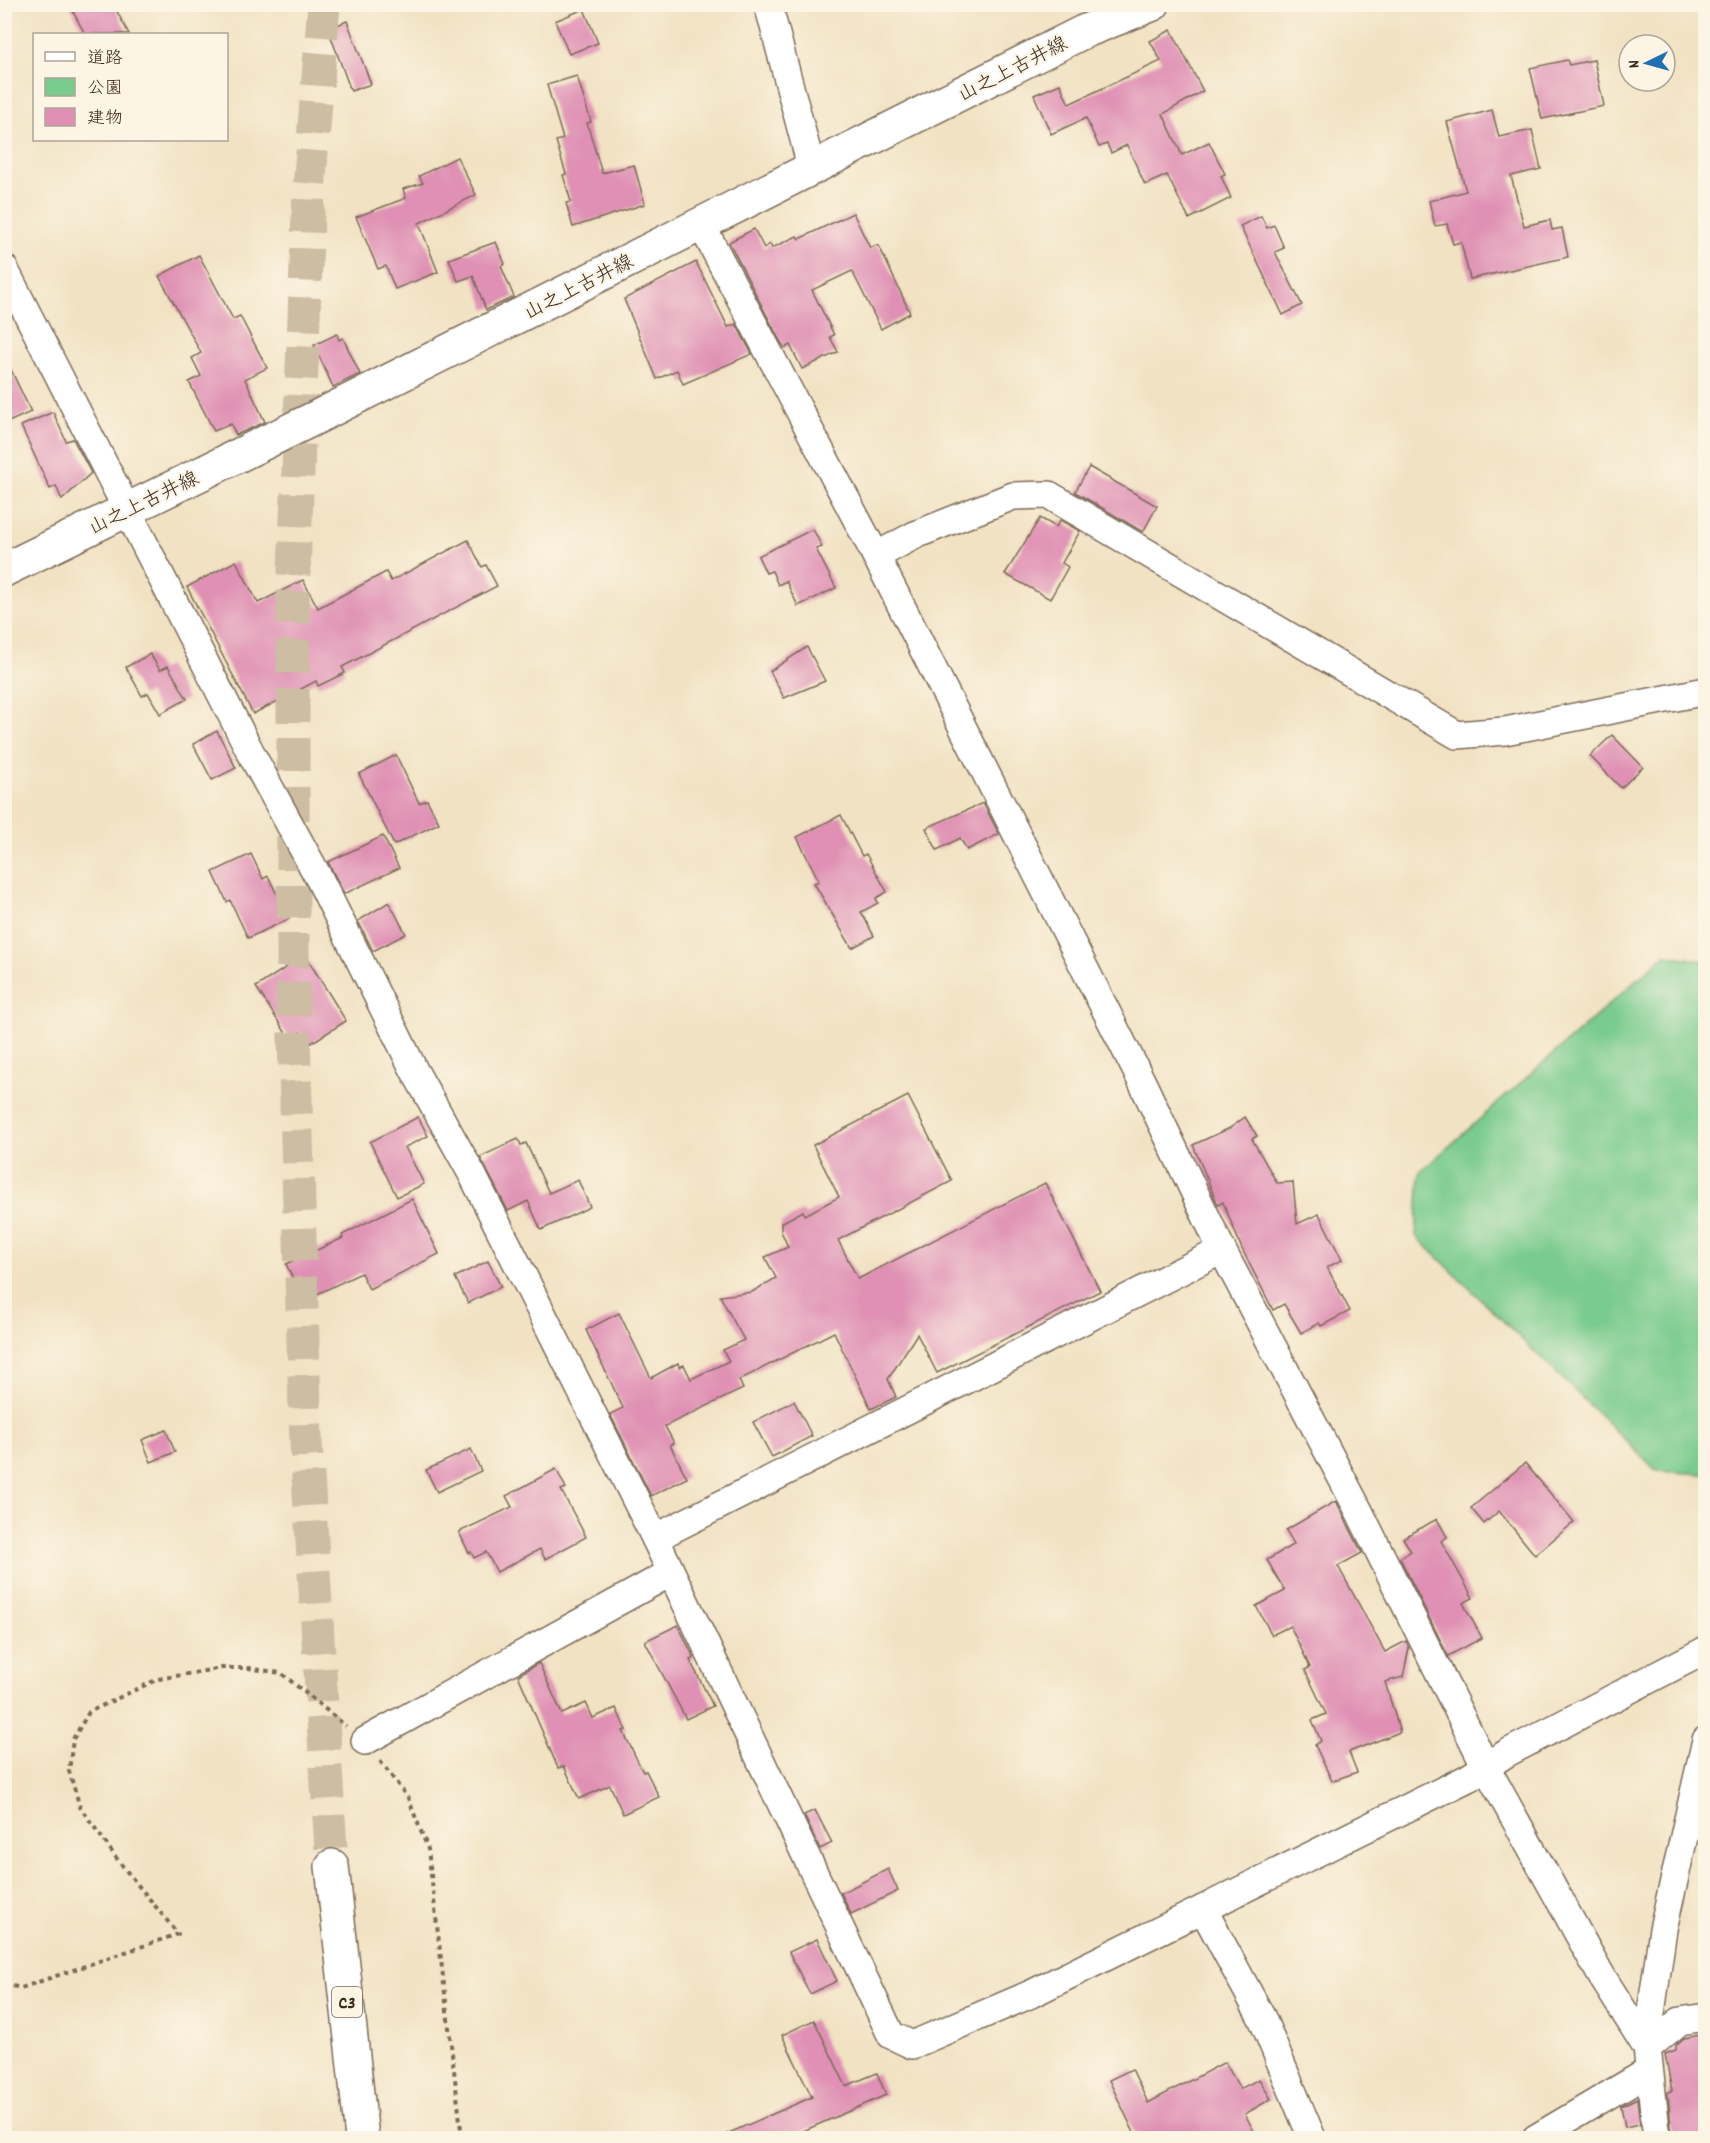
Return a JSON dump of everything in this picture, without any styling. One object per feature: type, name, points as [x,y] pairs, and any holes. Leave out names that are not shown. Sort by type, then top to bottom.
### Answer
[{"type":"main road","name":"山之上古井線","points":[[4,570],[317,417],[1083,32],[1153,4]]},
{"type":"main road","name":"C3","points":[[332,1866],[362,2139]]},
{"type":"street","points":[[768,4],[812,170]]},
{"type":"street","points":[[701,224],[876,556],[1140,1080],[1222,1250],[1358,1509],[1486,1767],[1648,2059]]},
{"type":"street","points":[[4,268],[253,757],[320,880],[414,1070],[472,1174],[655,1538],[891,2035],[912,2045],[1031,1994],[1486,1767],[1507,1753],[1706,1650]]},
{"type":"street","points":[[876,556],[915,535],[1013,496],[1050,495],[1457,735],[1505,731],[1706,691]]},
{"type":"street","points":[[655,1538],[1222,1250]]},
{"type":"street","points":[[365,1742],[670,1573]]},
{"type":"street","points":[[1657,2139],[1648,2059],[1663,1929],[1706,1740]]},
{"type":"street","points":[[1203,1909],[1262,2018],[1312,2139]]},
{"type":"street","points":[[1536,2139],[1648,2059],[1680,2021],[1706,2017]]},
{"type":"path","points":[[4,1984],[21,1988],[178,1934],[120,1863],[80,1807],[69,1771],[73,1739],[88,1712],[158,1678],[222,1668],[248,1668],[281,1673],[365,1742],[408,1798],[428,1849],[462,2139]]},
{"type":"green space","points":[[1665,955],[1705,961],[1706,1473],[1703,1474],[1657,1471],[1416,1236],[1420,1172]]},
{"type":"building","points":[[69,4],[113,4],[128,33],[84,33]]},
{"type":"building","points":[[584,9],[598,43],[569,54],[555,21]]},
{"type":"building","points":[[347,21],[371,84],[351,91],[328,29]]},
{"type":"building","points":[[1171,30],[1203,91],[1163,114],[1182,155],[1209,142],[1225,174],[1221,176],[1231,198],[1189,219],[1167,175],[1145,185],[1127,145],[1111,153],[1107,144],[1099,147],[1086,118],[1051,134],[1034,95],[1060,84],[1069,104],[1161,61],[1150,41]]},
{"type":"building","points":[[1567,60],[1569,65],[1594,60],[1604,106],[1542,119],[1530,68]]},
{"type":"building","points":[[577,76],[591,122],[587,123],[602,173],[634,165],[645,204],[573,227],[566,203],[571,202],[563,175],[566,174],[556,141],[563,139],[547,85]]},
{"type":"building","points":[[1492,110],[1499,137],[1532,130],[1541,169],[1511,176],[1524,226],[1550,220],[1552,230],[1562,228],[1568,257],[1470,279],[1461,242],[1453,244],[1447,224],[1435,226],[1429,201],[1466,191],[1447,122]]},
{"type":"building","points":[[457,157],[476,195],[419,223],[438,272],[395,289],[386,266],[378,269],[356,217],[406,198],[403,189],[423,183],[419,176]]},
{"type":"building","points":[[853,213],[870,248],[877,245],[880,248],[910,313],[881,329],[852,271],[812,290],[834,335],[830,337],[838,352],[802,369],[790,345],[785,348],[780,341],[729,242],[754,229],[764,248],[770,244],[772,248],[797,236],[799,239]]},
{"type":"building","points":[[1261,216],[1267,228],[1274,225],[1284,248],[1275,252],[1302,305],[1283,315],[1240,226]]},
{"type":"building","points":[[496,242],[505,264],[501,266],[514,297],[486,310],[473,276],[458,281],[449,259]]},
{"type":"building","points":[[199,255],[233,319],[240,316],[267,368],[245,379],[265,422],[236,435],[231,424],[214,431],[189,382],[201,376],[192,358],[201,353],[159,276]]},
{"type":"building","points":[[696,262],[728,327],[736,324],[752,354],[683,384],[677,370],[657,379],[624,299]]},
{"type":"building","points":[[337,334],[339,340],[343,338],[360,374],[333,387],[314,345]]},
{"type":"building","points":[[4,355],[31,412],[4,424]]},
{"type":"building","points":[[53,412],[66,441],[73,439],[91,473],[62,500],[56,486],[50,489],[21,426]]},
{"type":"building","points":[[1089,467],[1157,506],[1143,532],[1075,492]]},
{"type":"building","points":[[1040,518],[1056,527],[1060,520],[1080,531],[1062,563],[1068,567],[1050,599],[1005,574]]},
{"type":"building","points":[[813,529],[822,547],[816,549],[836,588],[798,606],[786,581],[778,585],[772,571],[766,573],[758,556]]},
{"type":"building","points":[[468,540],[482,567],[486,565],[497,586],[342,667],[345,673],[318,686],[316,681],[253,714],[187,587],[236,561],[258,603],[303,580],[318,608],[386,572],[391,581]]},
{"type":"building","points":[[807,647],[825,681],[784,698],[770,671]]},
{"type":"building","points":[[150,654],[160,670],[168,666],[187,699],[160,714],[148,693],[142,696],[126,667]]},
{"type":"building","points":[[217,731],[236,768],[212,780],[193,744]]},
{"type":"building","points":[[1612,735],[1643,767],[1621,788],[1590,756]]},
{"type":"building","points":[[396,755],[419,803],[427,800],[439,823],[394,845],[359,774]]},
{"type":"building","points":[[983,803],[999,834],[967,850],[960,838],[937,850],[926,828]]},
{"type":"building","points":[[841,815],[862,856],[866,854],[887,892],[876,898],[878,903],[861,912],[874,936],[852,948],[814,883],[819,881],[797,837]]},
{"type":"building","points":[[383,836],[399,868],[344,894],[328,862]]},
{"type":"building","points":[[251,854],[263,879],[268,876],[289,919],[248,938],[230,900],[227,902],[213,872]]},
{"type":"building","points":[[389,902],[406,934],[373,951],[358,921]]},
{"type":"building","points":[[305,955],[346,1021],[308,1045],[300,1032],[289,1038],[256,987]]},
{"type":"building","points":[[908,1096],[952,1181],[838,1240],[858,1279],[1045,1183],[1100,1291],[937,1373],[917,1334],[888,1379],[896,1397],[871,1409],[834,1332],[739,1380],[743,1389],[665,1426],[674,1443],[670,1445],[687,1478],[651,1496],[610,1414],[623,1408],[586,1330],[619,1313],[651,1378],[678,1363],[679,1367],[684,1365],[691,1379],[729,1361],[723,1350],[744,1340],[720,1296],[752,1292],[776,1278],[765,1257],[788,1247],[781,1231],[781,1223],[803,1211],[805,1215],[839,1197],[813,1145]]},
{"type":"building","points":[[418,1117],[428,1136],[405,1147],[424,1184],[397,1197],[370,1142]]},
{"type":"building","points":[[1245,1117],[1257,1136],[1252,1139],[1277,1183],[1293,1182],[1297,1224],[1319,1214],[1342,1260],[1327,1267],[1350,1311],[1321,1326],[1319,1323],[1301,1333],[1284,1304],[1273,1310],[1242,1249],[1223,1202],[1218,1205],[1193,1145],[1230,1128]]},
{"type":"building","points":[[518,1139],[521,1145],[526,1143],[549,1193],[578,1180],[590,1207],[541,1230],[528,1201],[508,1211],[480,1157]]},
{"type":"building","points":[[412,1199],[439,1254],[369,1289],[361,1273],[305,1300],[302,1298],[286,1264],[343,1238],[342,1235]]},
{"type":"building","points":[[488,1261],[501,1287],[468,1303],[455,1277]]},
{"type":"building","points":[[794,1401],[812,1436],[772,1457],[753,1422]]},
{"type":"building","points":[[166,1430],[175,1452],[151,1462],[142,1440]]},
{"type":"building","points":[[471,1449],[481,1471],[437,1492],[426,1470]]},
{"type":"building","points":[[1525,1463],[1574,1522],[1535,1555],[1499,1511],[1484,1524],[1471,1508]]},
{"type":"building","points":[[556,1469],[566,1488],[561,1490],[586,1537],[545,1559],[540,1549],[497,1572],[486,1552],[474,1558],[471,1552],[469,1553],[459,1532],[512,1507],[506,1496]]},
{"type":"building","points":[[1336,1501],[1362,1553],[1338,1566],[1385,1652],[1406,1641],[1409,1648],[1403,1677],[1385,1682],[1400,1732],[1349,1752],[1357,1772],[1332,1781],[1315,1745],[1321,1741],[1312,1720],[1326,1714],[1305,1670],[1310,1667],[1290,1626],[1272,1635],[1256,1606],[1285,1591],[1267,1560],[1294,1544],[1286,1530]]},
{"type":"building","points":[[1437,1519],[1447,1537],[1441,1541],[1473,1598],[1463,1603],[1482,1638],[1448,1656],[1400,1558],[1411,1551],[1403,1538]]},
{"type":"building","points":[[678,1625],[694,1658],[690,1660],[713,1706],[686,1719],[645,1641]]},
{"type":"building","points":[[539,1663],[562,1714],[586,1703],[593,1718],[616,1708],[626,1730],[623,1731],[643,1772],[646,1771],[659,1797],[623,1814],[610,1785],[579,1799],[564,1766],[558,1768],[518,1675]]},
{"type":"building","points":[[815,1810],[832,1843],[820,1849],[804,1815]]},
{"type":"building","points":[[888,1869],[898,1891],[851,1914],[841,1893]]},
{"type":"building","points":[[817,1939],[837,1981],[810,1994],[789,1952]]},
{"type":"building","points":[[814,2020],[846,2086],[877,2073],[886,2095],[785,2139],[715,2139],[812,2097],[782,2035]]},
{"type":"building","points":[[1706,2034],[1706,2139],[1672,2139],[1668,2092],[1672,2091],[1665,2054],[1676,2050],[1676,2045],[1684,2038]]},
{"type":"building","points":[[1225,2062],[1240,2089],[1259,2079],[1271,2099],[1245,2114],[1258,2139],[1137,2139],[1109,2080],[1132,2069],[1148,2103]]},
{"type":"building","points":[[1637,2098],[1640,2124],[1625,2127],[1621,2106]]},
{"type":"tunnel","points":[[324,4],[309,189],[293,598],[293,1002],[306,1443],[332,1866]]}]
